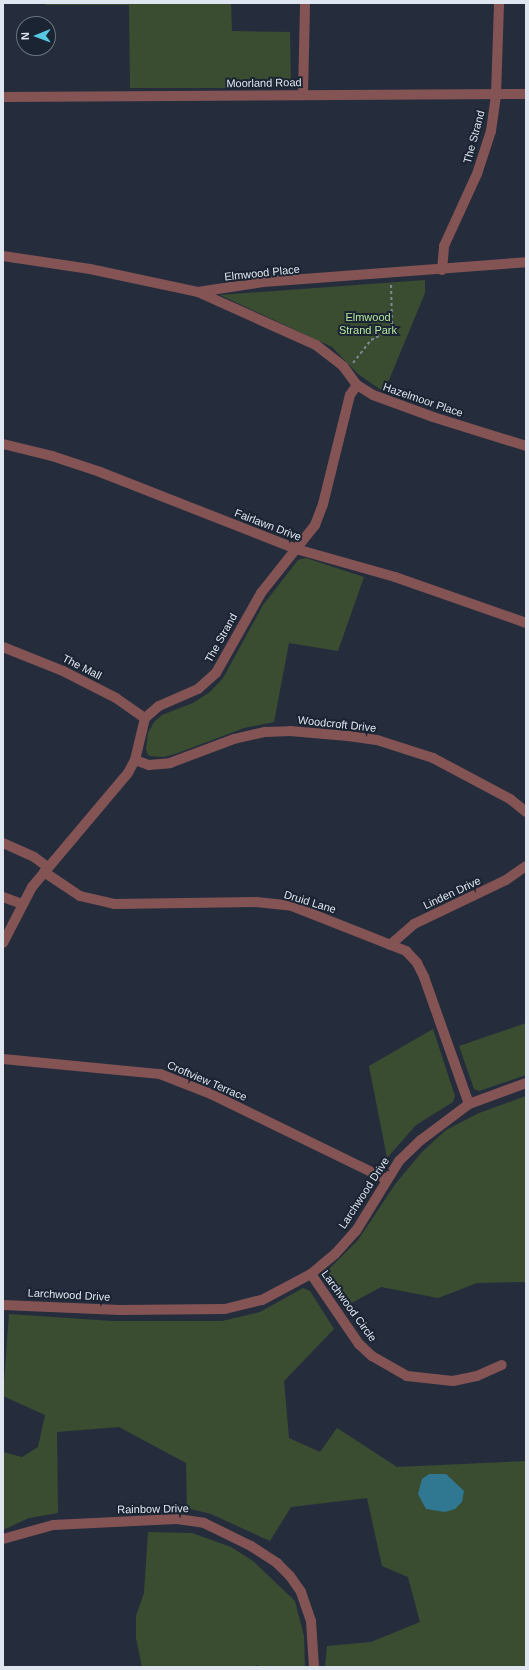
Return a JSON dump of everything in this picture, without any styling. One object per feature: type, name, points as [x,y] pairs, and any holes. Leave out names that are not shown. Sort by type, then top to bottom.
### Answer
[{"type":"street","points":[[303,94],[305,3]]},
{"type":"street","name":"The Strand","points":[[442,270],[442,251],[477,174],[491,131],[496,94],[499,3]]},
{"type":"street","name":"Moorland Road","points":[[3,97],[303,94],[526,94]]},
{"type":"street","name":"Elmwood Place","points":[[3,256],[83,268],[198,292],[263,282],[391,274],[526,262]]},
{"type":"street","name":"Hazelmoor Place","points":[[198,292],[316,345],[329,353],[348,372],[357,385],[388,402],[526,446]]},
{"type":"street","name":"The Strand","points":[[145,718],[159,706],[198,689],[216,673],[261,593],[315,525],[323,504],[350,395],[357,385]]},
{"type":"street","name":"Fairlawn Drive","points":[[3,444],[52,456],[100,472],[296,549],[388,575],[526,623]]},
{"type":"street","name":"The Mall","points":[[3,647],[64,671],[116,698],[145,718]]},
{"type":"street","points":[[3,943],[22,904],[46,869],[120,784],[135,760],[145,718]]},
{"type":"street","name":"Woodcroft Drive","points":[[135,760],[149,764],[170,763],[234,739],[265,732],[290,731],[355,737],[377,740],[432,758],[510,799],[526,812]]},
{"type":"street","name":"Druid Lane","points":[[3,843],[34,857],[46,869],[80,896],[100,901],[131,905],[256,902],[276,904],[308,912],[406,951],[417,963],[424,977],[469,1104]]},
{"type":"street","name":"Linden Drive","points":[[390,945],[414,924],[506,880],[526,866]]},
{"type":"street","points":[[3,897],[22,904]]},
{"type":"street","name":"Croftview Terrace","points":[[3,1059],[160,1074],[211,1094],[386,1179]]},
{"type":"street","name":"Larchwood Drive","points":[[3,1305],[120,1310],[225,1309],[262,1300],[311,1274],[336,1254],[356,1231],[386,1179],[399,1161],[421,1140],[469,1104],[526,1083]]},
{"type":"street","name":"Larchwood Circle","points":[[311,1274],[359,1344],[372,1356],[397,1372],[424,1380],[453,1381],[477,1376],[502,1365]]},
{"type":"street","name":"Rainbow Drive","points":[[3,1540],[52,1525],[177,1519],[204,1523],[251,1546],[277,1563],[290,1576],[301,1592],[311,1621],[314,1667]]},
{"type":"path","points":[[348,372],[371,340],[383,334],[392,324],[391,274]]},
{"type":"green space","points":[[46,3],[231,3],[232,31],[290,32],[291,82],[287,88],[130,88],[129,5],[46,5]]},
{"type":"green space","name":"Elmwood Strand Park","points":[[425,280],[425,293],[384,392],[358,374],[332,347],[220,295]]},
{"type":"green space","points":[[306,558],[364,577],[338,651],[289,643],[274,722],[244,728],[175,754],[163,757],[149,756],[146,750],[148,733],[154,722],[162,715],[193,703],[210,692],[223,678],[263,605],[298,560]]},
{"type":"green space","points":[[526,1023],[526,1075],[479,1091],[474,1089],[459,1046]]},
{"type":"green space","points":[[433,1029],[455,1096],[453,1102],[416,1125],[387,1158],[369,1066]]},
{"type":"green space","points":[[526,1096],[526,1282],[477,1283],[438,1298],[381,1287],[346,1306],[331,1287],[329,1269],[358,1240],[396,1183],[422,1152],[446,1130],[479,1113]]},
{"type":"green space","points":[[303,1288],[310,1291],[334,1329],[284,1381],[289,1438],[320,1452],[337,1428],[397,1467],[526,1461],[526,1667],[325,1667],[327,1646],[371,1642],[420,1622],[408,1577],[382,1566],[367,1498],[291,1507],[270,1541],[211,1514],[187,1508],[186,1463],[119,1427],[57,1432],[58,1513],[29,1518],[3,1530],[3,1452],[22,1457],[38,1447],[45,1415],[3,1396],[9,1314],[112,1321],[222,1321],[260,1312]]},
{"type":"green space","points":[[148,1532],[192,1533],[231,1547],[253,1561],[295,1601],[304,1636],[305,1667],[259,1667],[258,1665],[249,1667],[142,1667],[136,1638],[136,1616],[144,1593]]},
{"type":"water","points":[[429,1474],[446,1474],[464,1491],[462,1502],[455,1509],[445,1512],[426,1509],[418,1494],[422,1479]]}]
